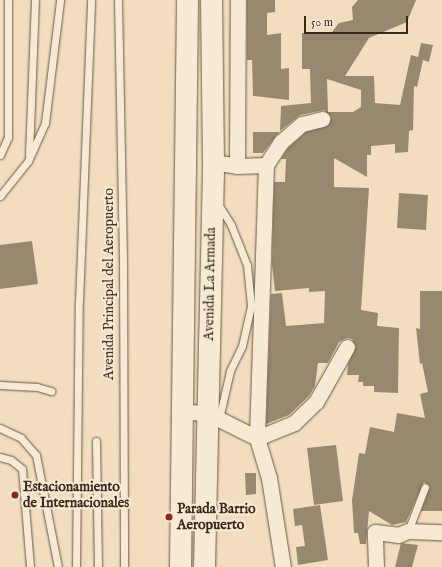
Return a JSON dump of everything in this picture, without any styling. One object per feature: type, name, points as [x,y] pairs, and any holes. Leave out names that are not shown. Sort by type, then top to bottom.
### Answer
[{"type":"main road","name":"Avenida La Armada","points":[[180,567],[184,412],[187,0]]},
{"type":"main road","name":"Avenida La Armada","points":[[204,567],[213,416],[213,162],[211,0]]},
{"type":"street","points":[[236,166],[238,0]]},
{"type":"street","points":[[283,567],[269,478],[257,438],[266,165],[280,142],[302,124],[322,119]]},
{"type":"street","points":[[213,162],[236,166],[266,165]]},
{"type":"street","points":[[184,412],[213,416],[257,438],[294,423],[316,402],[347,347]]},
{"type":"street","points":[[376,567],[375,532],[398,535],[408,531],[442,532]]},
{"type":"lane","points":[[0,156],[8,137],[8,0]]},
{"type":"lane","points":[[28,161],[32,129],[35,0]]},
{"type":"lane","points":[[0,196],[28,161],[45,123],[50,102],[60,0]]},
{"type":"lane","points":[[76,567],[79,302],[91,0]]},
{"type":"lane","name":"Avenida Principal del Aeropuerto","points":[[118,0],[123,264],[124,567]]},
{"type":"lane","points":[[212,195],[231,225],[247,265],[250,288],[248,323],[242,346],[230,371],[213,416]]},
{"type":"lane","points":[[0,385],[37,387],[51,391]]},
{"type":"lane","points":[[0,428],[22,438],[36,455],[58,567]]},
{"type":"lane","points":[[96,441],[98,567]]},
{"type":"lane","points":[[0,457],[11,460],[22,469],[30,567]]},
{"type":"lane","points":[[408,531],[425,487]]},
{"type":"building","points":[[247,0],[275,0],[275,12],[267,13],[267,35],[281,33],[281,69],[289,68],[289,100],[253,96],[252,60],[247,60]]},
{"type":"building","points":[[358,0],[416,0],[407,22],[369,38],[345,76],[374,76],[375,103],[400,105],[411,55],[418,57],[421,43],[433,45],[429,62],[423,60],[417,87],[414,86],[413,130],[409,131],[408,152],[395,153],[395,144],[371,146],[371,155],[367,155],[367,177],[334,158],[334,187],[369,188],[361,310],[378,313],[377,326],[399,328],[398,393],[374,392],[374,386],[363,386],[363,382],[358,382],[359,375],[347,375],[348,364],[356,347],[352,339],[347,338],[339,342],[328,363],[318,363],[315,386],[309,396],[289,415],[266,424],[271,294],[282,293],[286,326],[324,323],[325,291],[309,292],[309,288],[275,291],[272,264],[274,182],[285,182],[286,159],[281,159],[288,148],[306,132],[328,126],[331,117],[324,110],[300,115],[280,131],[281,106],[311,103],[310,69],[302,69],[302,33],[332,32],[339,23],[353,20],[352,7]],"holes":[[[327,79],[361,90],[361,107],[353,112],[328,112]]]},
{"type":"building","points":[[253,132],[279,132],[263,153],[253,153]]},
{"type":"building","points":[[399,193],[428,195],[426,230],[397,228]]},
{"type":"building","points":[[32,241],[38,284],[0,289],[0,245]]},
{"type":"building","points":[[420,291],[442,291],[442,511],[421,511],[430,487],[424,482],[406,522],[392,525],[369,511],[366,544],[360,544],[358,533],[354,533],[352,500],[359,453],[365,454],[370,427],[394,432],[397,413],[425,418],[420,394],[428,392],[422,363],[420,364],[416,328],[420,329]]},
{"type":"building","points":[[336,445],[343,501],[314,505],[307,448]]},
{"type":"building","points":[[245,473],[256,473],[256,494],[246,495]]},
{"type":"building","points":[[320,505],[328,560],[298,565],[296,547],[305,546],[302,525],[295,526],[293,509]]},
{"type":"building","points":[[401,543],[418,545],[412,567],[395,567]]},
{"type":"place","name":"Estacionamiento de Internacionales","points":[[15,495]]},
{"type":"place","name":"Parada Barrio Aeropuerto","points":[[169,517]]}]
